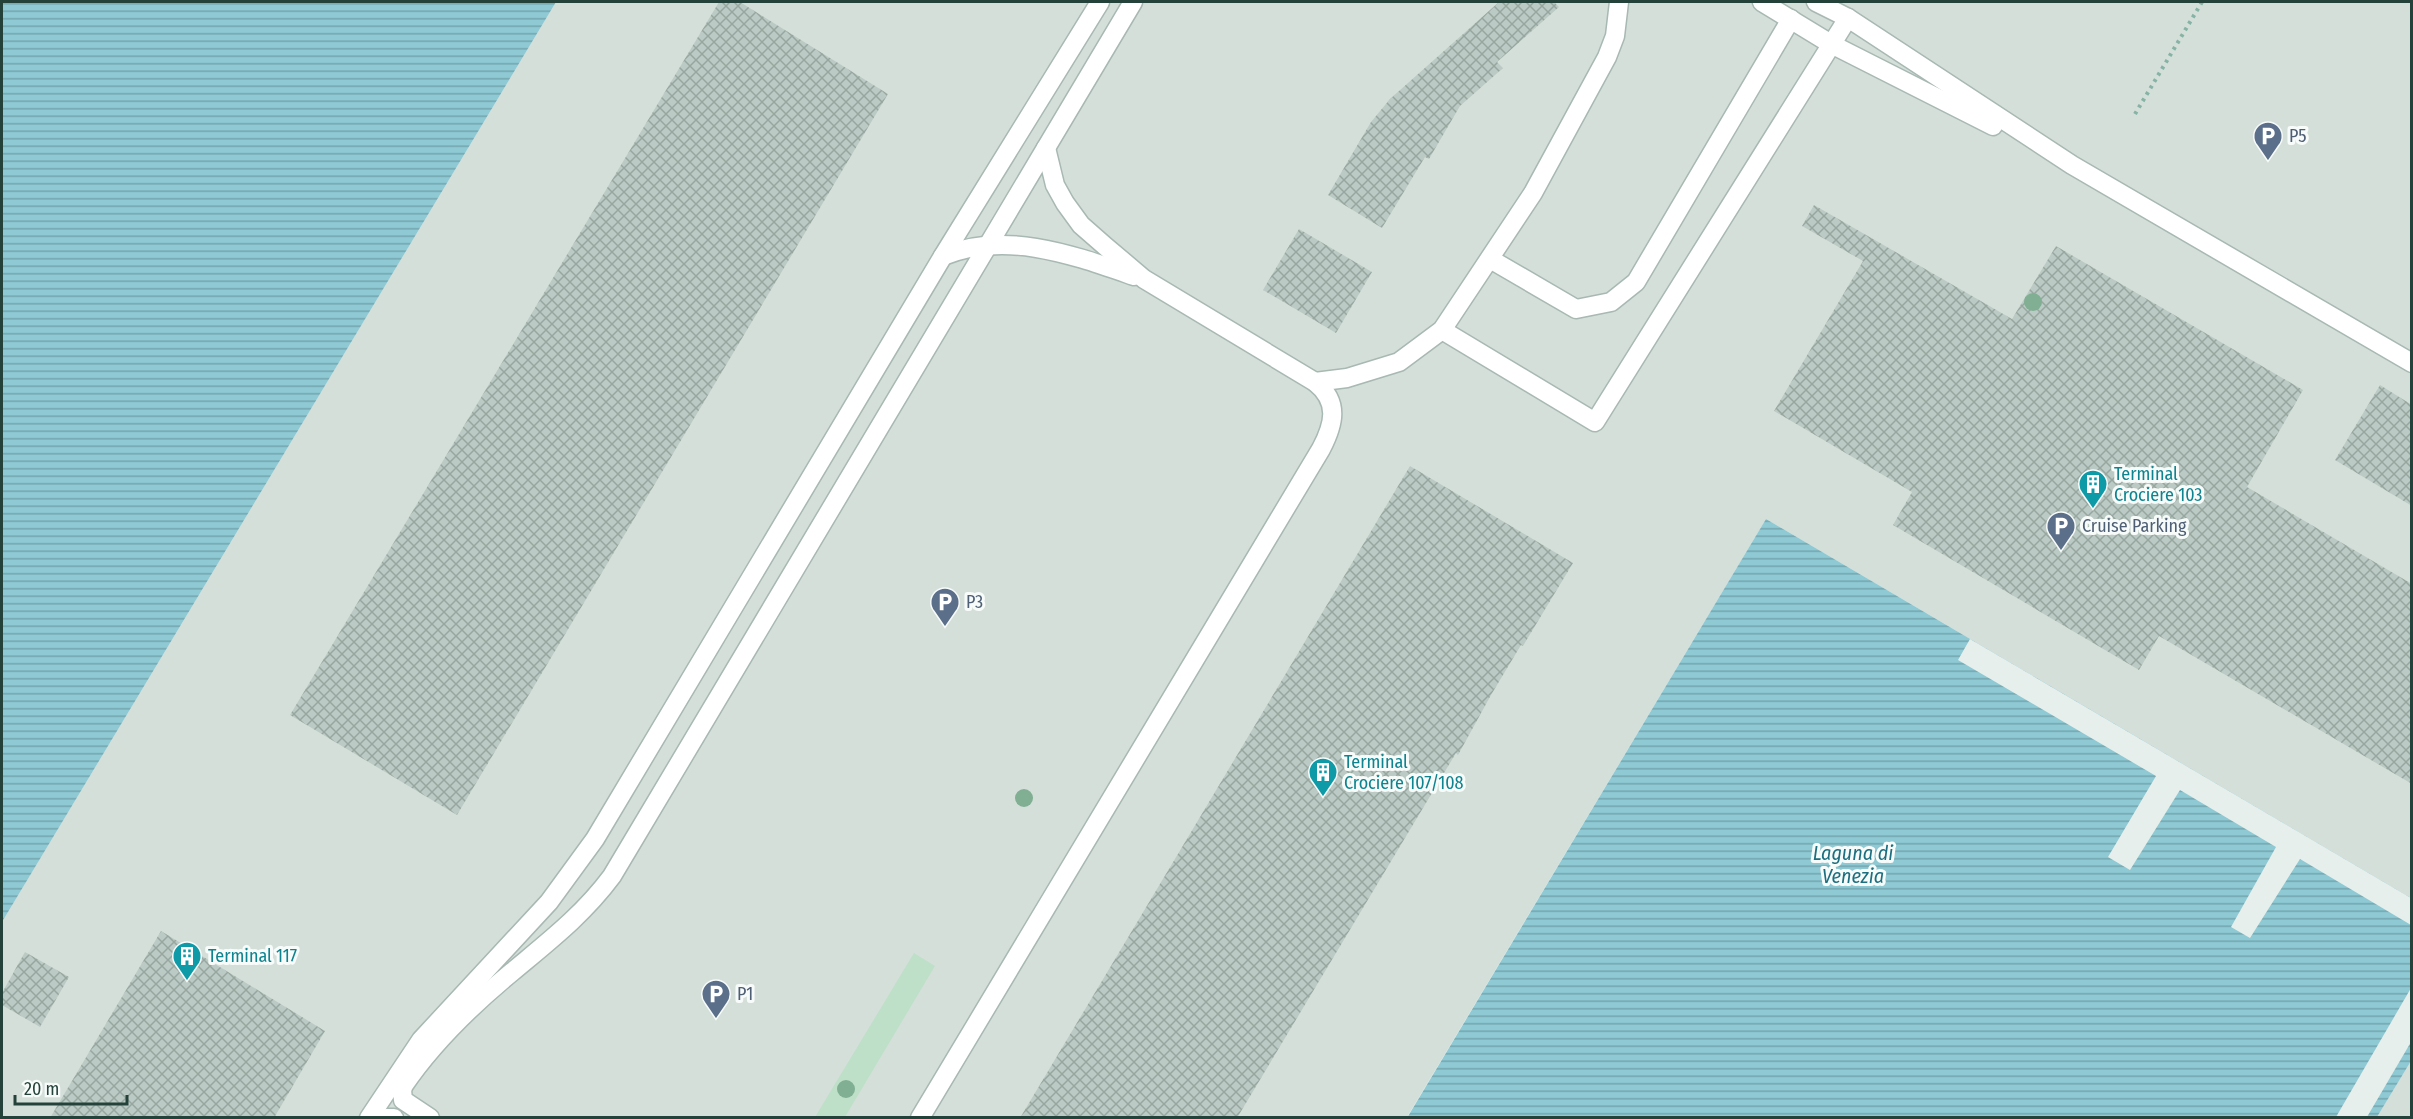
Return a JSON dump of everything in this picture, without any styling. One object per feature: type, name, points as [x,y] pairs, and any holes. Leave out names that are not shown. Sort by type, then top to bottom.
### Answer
[{"type":"lane","points":[[369,1118],[421,1040],[549,902],[596,839],[943,256],[1100,2]]},
{"type":"lane","points":[[430,1118],[403,1100],[404,1085],[433,1046],[496,986],[586,909],[612,876],[1133,2]]},
{"type":"lane","points":[[1315,382],[1347,378],[1399,362],[1443,330],[1533,193],[1607,57],[1615,36],[1619,2]]},
{"type":"lane","points":[[1762,2],[1831,44],[2072,165]]},
{"type":"lane","points":[[1816,2],[1848,18],[2072,165],[2412,363]]},
{"type":"lane","points":[[1443,330],[1595,422],[1848,18]]},
{"type":"lane","points":[[1490,259],[1576,309],[1611,302],[1636,282],[1791,19]]},
{"type":"lane","points":[[920,1118],[1323,444],[1330,428],[1332,401],[1326,391],[1315,382],[1144,279],[1081,225],[1055,185],[1046,148]]},
{"type":"lane","points":[[943,256],[966,248],[989,245],[1038,248],[1070,254],[1144,279]]},
{"type":"lane","points":[[386,1118],[394,1118]]},
{"type":"path","points":[[2135,114],[2202,2]]},
{"type":"shaded area","points":[[556,2],[2411,2],[2411,898],[1766,519],[1407,1117],[2,1117],[2,922]]},
{"type":"shaded area","points":[[2411,1061],[2411,1117],[2377,1117]]},
{"type":"green space","points":[[914,953],[935,966],[845,1117],[815,1117]]},
{"type":"water","points":[[2,2],[556,2],[2,922]]},
{"type":"water","name":"Laguna di Venezia","points":[[1766,519],[2411,898],[2411,1061],[2377,1117],[1407,1118]]},
{"type":"pier","points":[[1970,639],[2411,898],[2411,925],[2300,859],[2250,938],[2231,927],[2276,847],[2180,790],[2130,870],[2108,857],[2156,776],[1958,660]]},
{"type":"pier","points":[[2411,988],[2411,1042],[2367,1117],[2336,1117]]},
{"type":"building","points":[[719,2],[740,2],[888,94],[457,815],[290,715]]},
{"type":"building","points":[[1499,2],[1554,2],[1559,7],[1497,62],[1503,68],[1460,106],[1429,159],[1425,157],[1382,228],[1328,195],[1371,122],[1390,99]]},
{"type":"building","name":"Terminal Crociere 103","points":[[1814,205],[2012,319],[2056,246],[2303,390],[2247,487],[2412,584],[2412,784],[2159,636],[2139,670],[1893,525],[1912,492],[1774,411],[1863,261],[1802,226]]},
{"type":"building","points":[[1299,229],[1372,272],[1336,333],[1263,290]]},
{"type":"building","points":[[2380,385],[2412,405],[2412,506],[2335,460]]},
{"type":"building","name":"Terminal Crociere 107/108","points":[[1410,466],[1573,563],[1523,646],[1521,645],[1458,755],[1456,753],[1237,1118],[1020,1118]]},
{"type":"building","name":"Terminal 117","points":[[161,931],[325,1031],[274,1118],[50,1118]]},
{"type":"building","points":[[25,952],[69,977],[40,1027],[2,1005],[2,993]]},
{"type":"place","name":"P5","points":[[2268,162]]},
{"type":"place","name":"Terminal Crociere 103","points":[[2093,510]]},
{"type":"place","name":"Cruise Parking","points":[[2061,552]]},
{"type":"place","name":"P3","points":[[945,628]]},
{"type":"place","name":"Terminal Crociere 107/108","points":[[1323,798]]},
{"type":"place","name":"Terminal 117","points":[[187,982]]},
{"type":"place","name":"P1","points":[[716,1020]]}]
